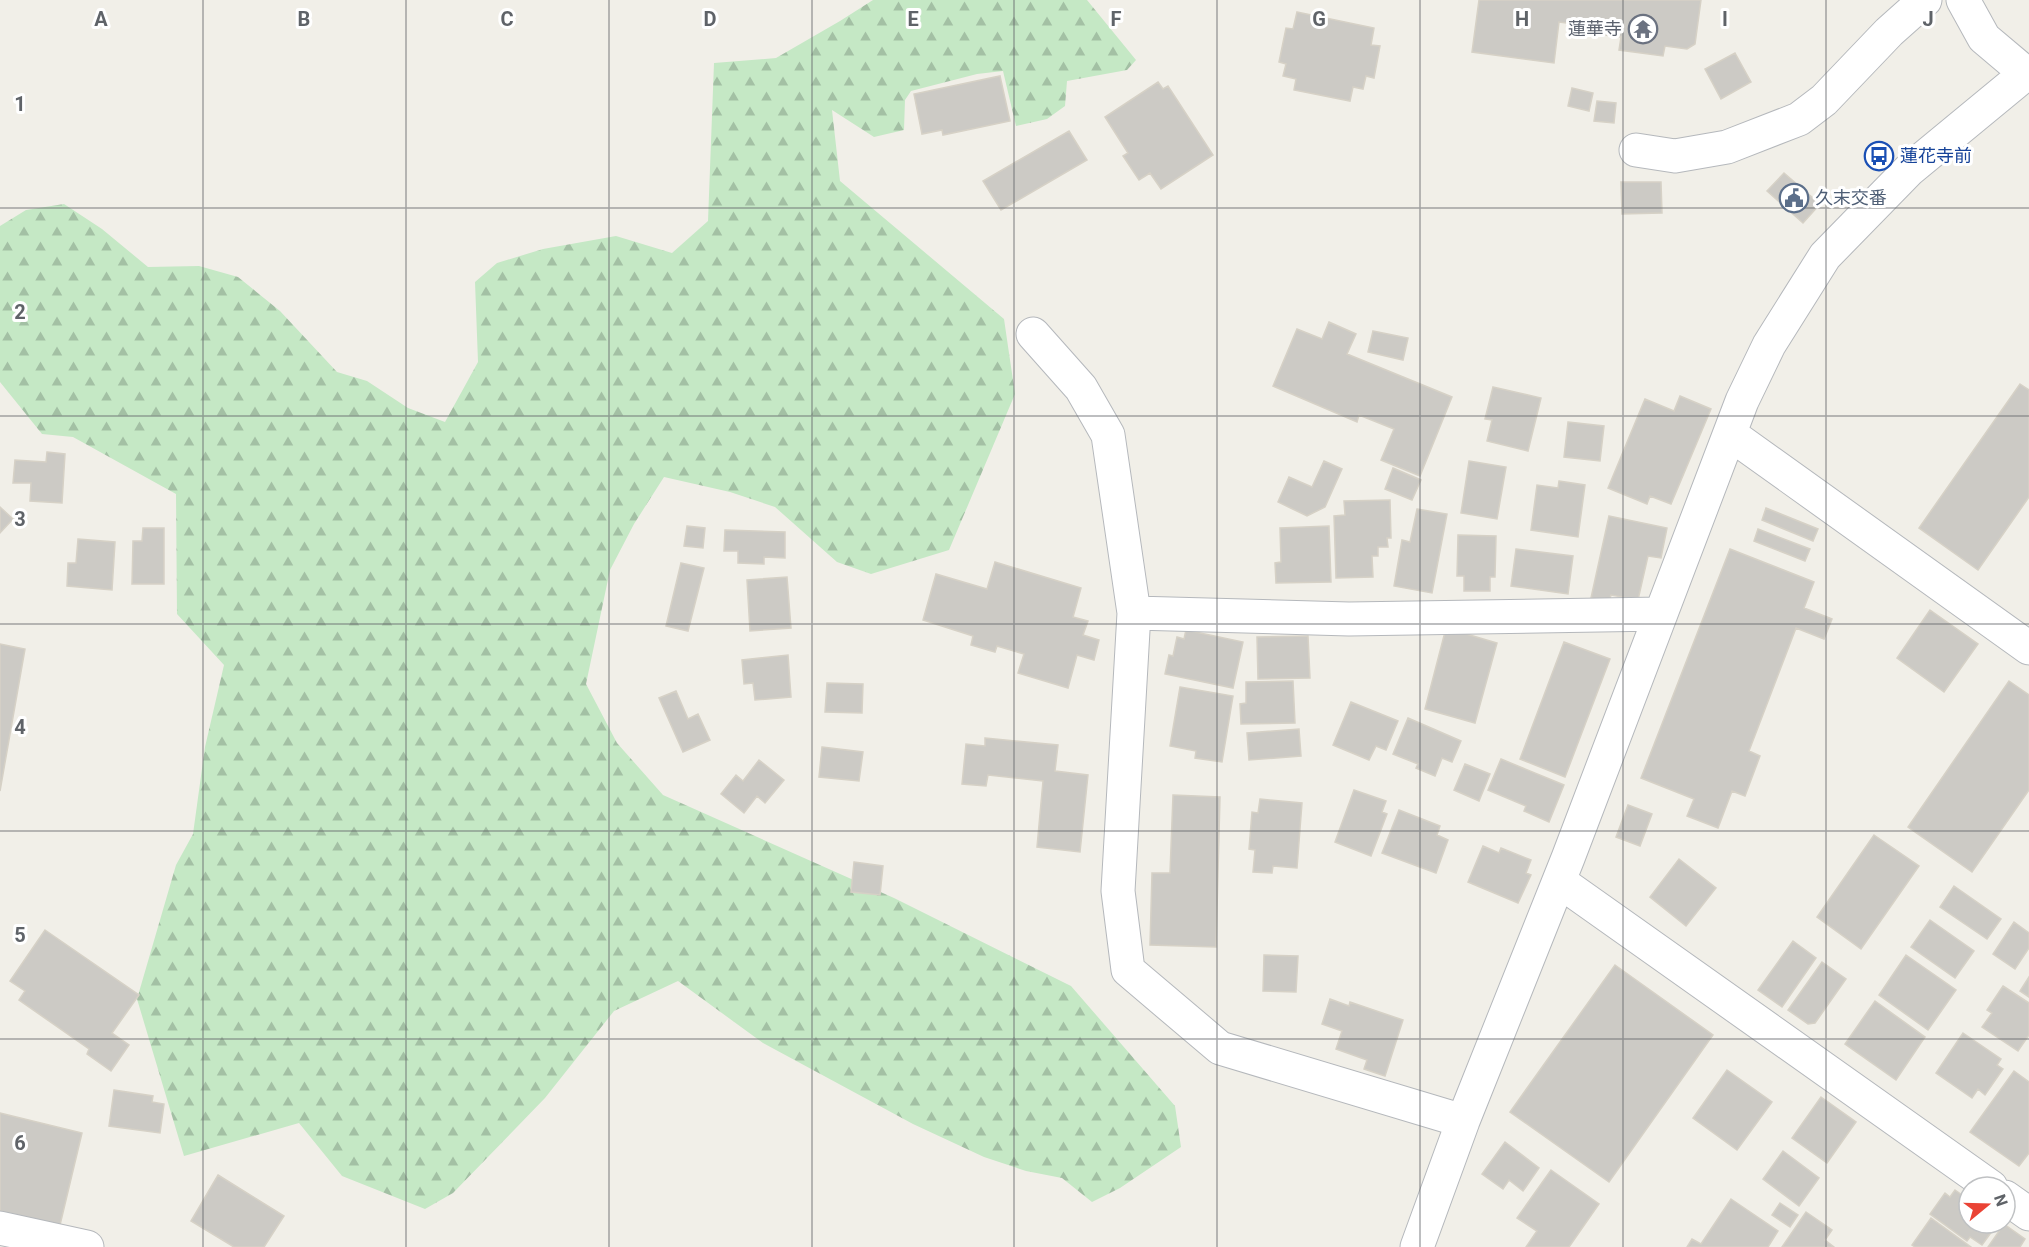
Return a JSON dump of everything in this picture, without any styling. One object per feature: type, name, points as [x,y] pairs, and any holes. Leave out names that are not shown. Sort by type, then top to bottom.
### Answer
[{"type":"street","points":[[1636,150],[1675,156],[1727,147],[1799,119],[1824,100],[1889,32],[1925,0]]},
{"type":"street","points":[[1417,1247],[1463,1121],[1559,881],[1742,401],[1769,345],[1825,256],[1909,170],[2028,73],[1984,38],[1963,0]]},
{"type":"street","points":[[1033,334],[1081,388],[1108,435],[1134,613],[1119,891],[1128,970],[1220,1048],[1463,1121]]},
{"type":"street","points":[[1730,434],[2029,648]]},
{"type":"street","points":[[1134,613],[1349,619],[1661,614]]},
{"type":"street","points":[[1559,881],[1974,1175]]},
{"type":"street","points":[[0,1228],[87,1247]]},
{"type":"green space","points":[[873,0],[1087,0],[1136,60],[1127,70],[1067,81],[1065,106],[1047,119],[1016,126],[1003,71],[977,74],[911,91],[905,100],[904,130],[874,137],[832,110],[840,181],[1004,319],[1015,394],[949,550],[871,574],[837,562],[775,507],[730,492],[664,477],[634,524],[610,570],[586,684],[617,743],[663,795],[894,898],[1071,986],[1175,1106],[1181,1147],[1120,1188],[1092,1202],[1062,1178],[1026,1171],[984,1157],[913,1124],[763,1043],[678,981],[614,1011],[545,1098],[453,1193],[425,1209],[342,1176],[299,1123],[184,1156],[137,999],[176,865],[193,834],[205,747],[224,665],[177,614],[176,494],[73,437],[42,434],[0,382],[0,226],[26,210],[64,204],[102,229],[148,267],[199,266],[238,277],[280,311],[337,372],[367,381],[408,408],[445,422],[478,362],[475,282],[497,263],[543,249],[616,236],[672,253],[708,221],[714,63],[776,58]]},
{"type":"building","name":"蓮華寺","points":[[1479,0],[1701,0],[1695,44],[1687,49],[1665,46],[1663,56],[1619,50],[1621,37],[1588,33],[1589,26],[1559,22],[1554,63],[1472,52]]},
{"type":"building","points":[[1297,12],[1374,28],[1371,45],[1380,46],[1374,78],[1366,76],[1363,89],[1353,87],[1350,101],[1294,90],[1296,79],[1283,76],[1286,64],[1279,62],[1286,28],[1293,29]]},
{"type":"building","points":[[1735,53],[1751,82],[1721,99],[1705,69]]},
{"type":"building","points":[[1000,76],[1010,121],[943,135],[942,130],[922,134],[914,94]]},
{"type":"building","points":[[1158,82],[1163,89],[1168,86],[1213,155],[1161,189],[1150,173],[1139,180],[1123,156],[1128,153],[1105,117]]},
{"type":"building","points":[[1572,88],[1593,93],[1589,111],[1568,106]]},
{"type":"building","points":[[1597,101],[1616,103],[1614,123],[1594,121]]},
{"type":"building","points":[[1069,131],[1087,160],[1001,210],[983,181]]},
{"type":"building","name":"久末交番","points":[[1784,173],[1820,204],[1803,223],[1767,191]]},
{"type":"building","points":[[1621,182],[1661,182],[1662,213],[1622,214]]},
{"type":"building","points":[[1329,322],[1356,334],[1347,354],[1452,397],[1420,476],[1381,460],[1394,429],[1359,415],[1357,422],[1273,386],[1297,329],[1322,339]]},
{"type":"building","points":[[1373,331],[1408,338],[1403,360],[1368,352]]},
{"type":"building","points":[[2020,384],[2029,390],[2029,497],[1978,570],[1919,528]]},
{"type":"building","points":[[1493,387],[1541,398],[1528,451],[1487,441],[1492,420],[1485,419]]},
{"type":"building","points":[[1680,396],[1711,409],[1671,504],[1650,496],[1647,504],[1608,488],[1645,399],[1674,411]]},
{"type":"building","points":[[1568,422],[1604,426],[1600,461],[1564,457]]},
{"type":"building","points":[[47,452],[65,454],[62,503],[30,501],[31,483],[13,483],[15,460],[46,462]]},
{"type":"building","points":[[1324,461],[1342,469],[1325,507],[1307,516],[1278,502],[1289,477],[1312,487]]},
{"type":"building","points":[[1469,461],[1506,467],[1497,519],[1461,513]]},
{"type":"building","points":[[1393,468],[1421,480],[1412,500],[1385,489]]},
{"type":"building","points":[[1559,481],[1585,485],[1578,537],[1531,530],[1537,485],[1558,488]]},
{"type":"building","points":[[1390,500],[1391,538],[1387,538],[1388,547],[1378,547],[1378,556],[1372,556],[1373,577],[1336,578],[1334,516],[1345,515],[1344,501]]},
{"type":"building","points":[[0,507],[13,519],[0,533]]},
{"type":"building","points":[[1766,508],[1818,529],[1813,541],[1762,520]]},
{"type":"building","points":[[1417,509],[1447,514],[1432,593],[1394,586],[1402,540],[1410,542]]},
{"type":"building","points":[[1609,516],[1667,528],[1661,558],[1648,556],[1638,600],[1611,595],[1609,602],[1591,598]]},
{"type":"building","points":[[687,526],[705,528],[703,548],[684,546]]},
{"type":"building","points":[[1329,526],[1331,582],[1276,583],[1275,563],[1281,562],[1280,528]]},
{"type":"building","points":[[143,528],[164,528],[164,584],[132,584],[133,541],[142,541]]},
{"type":"building","points":[[1758,529],[1810,549],[1805,561],[1754,541]]},
{"type":"building","points":[[725,530],[785,532],[785,558],[764,557],[764,564],[738,563],[738,551],[724,551]]},
{"type":"building","points":[[1458,535],[1496,536],[1495,577],[1490,577],[1490,591],[1464,591],[1464,576],[1457,576]]},
{"type":"building","points":[[78,539],[115,542],[112,590],[67,586],[68,563],[76,563]]},
{"type":"building","points":[[1516,549],[1573,556],[1568,594],[1511,586]]},
{"type":"building","points":[[1730,549],[1814,582],[1804,608],[1832,619],[1824,639],[1796,628],[1749,751],[1760,756],[1745,796],[1732,791],[1718,828],[1687,816],[1694,799],[1641,778]]},
{"type":"building","points":[[995,562],[1081,588],[1073,617],[1088,621],[1083,635],[1099,640],[1094,660],[1077,655],[1068,688],[1018,673],[1024,654],[997,646],[995,652],[971,645],[973,636],[923,620],[936,574],[987,589]]},
{"type":"building","points":[[681,563],[704,568],[688,631],[666,626]]},
{"type":"building","points":[[787,577],[791,628],[750,631],[747,580]]},
{"type":"building","points":[[1930,610],[1978,644],[1944,692],[1897,658]]},
{"type":"building","points":[[1446,628],[1497,643],[1475,723],[1425,709]]},
{"type":"building","points":[[1186,630],[1243,642],[1233,688],[1165,674],[1169,655],[1173,656],[1177,637],[1184,639]]},
{"type":"building","points":[[1308,636],[1310,678],[1258,679],[1257,637]]},
{"type":"building","points":[[1564,642],[1610,659],[1565,777],[1520,759]]},
{"type":"building","points":[[0,644],[25,649],[0,791]]},
{"type":"building","points":[[788,655],[791,697],[755,700],[753,683],[744,684],[742,660]]},
{"type":"building","points":[[1293,681],[1295,723],[1241,724],[1240,704],[1246,703],[1246,682]]},
{"type":"building","points":[[2009,681],[2029,695],[2029,790],[1972,872],[1908,827]]},
{"type":"building","points":[[827,683],[863,684],[862,713],[825,712]]},
{"type":"building","points":[[1180,687],[1233,696],[1222,762],[1195,758],[1196,751],[1170,746]]},
{"type":"building","points":[[676,691],[688,719],[698,714],[710,740],[683,752],[659,698]]},
{"type":"building","points":[[1351,702],[1398,721],[1386,750],[1376,746],[1369,760],[1333,745]]},
{"type":"building","points":[[1408,718],[1461,741],[1452,762],[1442,758],[1435,776],[1416,768],[1418,764],[1393,754]]},
{"type":"building","points":[[1299,729],[1301,756],[1249,760],[1247,733]]},
{"type":"building","points":[[985,738],[1058,745],[1055,771],[1088,775],[1080,852],[1037,847],[1043,781],[988,775],[986,786],[962,784],[966,744],[985,746]]},
{"type":"building","points":[[822,747],[863,752],[859,781],[819,777]]},
{"type":"building","points":[[1501,759],[1564,785],[1549,822],[1524,811],[1526,806],[1488,790]]},
{"type":"building","points":[[759,760],[784,780],[765,803],[757,796],[744,813],[721,794],[736,775],[743,781]]},
{"type":"building","points":[[1465,764],[1490,774],[1479,801],[1454,790]]},
{"type":"building","points":[[1354,790],[1386,801],[1382,812],[1387,814],[1371,856],[1335,842]]},
{"type":"building","points":[[1173,795],[1220,797],[1216,947],[1150,945],[1152,873],[1170,873]]},
{"type":"building","points":[[1260,799],[1302,803],[1297,868],[1273,866],[1272,873],[1253,872],[1255,850],[1249,849],[1252,812],[1258,813]]},
{"type":"building","points":[[1628,805],[1652,814],[1640,846],[1616,837]]},
{"type":"building","points":[[1399,810],[1440,826],[1437,835],[1448,840],[1436,873],[1382,853]]},
{"type":"building","points":[[1874,835],[1919,866],[1861,949],[1817,917]]},
{"type":"building","points":[[1483,846],[1499,853],[1501,848],[1531,860],[1526,873],[1531,875],[1518,903],[1468,882]]},
{"type":"building","points":[[1679,859],[1716,888],[1686,926],[1650,897]]},
{"type":"building","points":[[854,862],[883,866],[880,895],[851,892]]},
{"type":"building","points":[[1954,886],[2001,919],[1987,939],[1940,907]]},
{"type":"building","points":[[1930,920],[1974,951],[1955,978],[1911,947]]},
{"type":"building","points":[[2014,922],[2029,933],[2029,948],[2015,969],[1993,954]]},
{"type":"building","points":[[45,930],[139,995],[112,1033],[129,1045],[111,1071],[87,1054],[89,1049],[19,1000],[25,991],[10,981]]},
{"type":"building","points":[[1793,941],[1816,958],[1782,1007],[1758,990]]},
{"type":"building","points":[[1264,955],[1298,956],[1296,992],[1263,991]]},
{"type":"building","points":[[1906,955],[1956,990],[1928,1030],[1879,995]]},
{"type":"building","points":[[1822,962],[1846,979],[1815,1023],[1808,1024],[1788,1010]]},
{"type":"building","points":[[1615,965],[1713,1035],[1609,1182],[1510,1112]]},
{"type":"building","points":[[2029,977],[2029,997],[2020,991]]},
{"type":"building","points":[[2003,986],[2029,1003],[2029,1035],[2018,1051],[1982,1027],[1992,1013],[1987,1010]]},
{"type":"building","points":[[1330,999],[1349,1006],[1350,1002],[1403,1020],[1385,1076],[1364,1069],[1367,1060],[1336,1049],[1342,1031],[1322,1024]]},
{"type":"building","points":[[1875,1001],[1925,1037],[1896,1080],[1845,1044]]},
{"type":"building","points":[[1963,1033],[2001,1059],[1997,1065],[2003,1069],[1985,1095],[1978,1089],[1972,1098],[1936,1073]]},
{"type":"building","points":[[1727,1070],[1772,1102],[1737,1150],[1693,1118]]},
{"type":"building","points":[[2014,1071],[2029,1082],[2029,1153],[2019,1166],[1970,1132]]},
{"type":"building","points":[[114,1090],[153,1096],[152,1102],[164,1104],[160,1133],[109,1126]]},
{"type":"building","points":[[1821,1097],[1856,1122],[1827,1163],[1792,1138]]},
{"type":"building","points":[[0,1113],[82,1133],[60,1225],[0,1211]]},
{"type":"building","points":[[1505,1142],[1539,1168],[1523,1191],[1509,1180],[1503,1189],[1482,1174]]},
{"type":"building","points":[[1783,1151],[1819,1178],[1799,1206],[1763,1179]]},
{"type":"building","points":[[1551,1170],[1599,1204],[1569,1247],[1526,1247],[1537,1231],[1517,1218]]},
{"type":"building","points":[[218,1175],[284,1216],[264,1247],[234,1247],[191,1221]]},
{"type":"building","points":[[1955,1190],[1957,1191],[1957,1234],[1930,1214],[1945,1193],[1950,1197]]},
{"type":"building","points":[[1731,1199],[1778,1231],[1768,1247],[1687,1247],[1692,1239],[1701,1244]]},
{"type":"building","points":[[1780,1203],[1798,1215],[1790,1227],[1772,1215]]},
{"type":"building","points":[[1806,1212],[1832,1230],[1825,1240],[1834,1247],[1782,1247]]},
{"type":"building","points":[[1931,1218],[1971,1247],[1915,1247],[1912,1245]]},
{"type":"building","points":[[2017,1233],[2025,1239],[2020,1247],[1988,1247],[1996,1235]]},
{"type":"building","points":[[1959,1235],[1989,1235],[1982,1245],[1970,1237],[1967,1241]]},
{"type":"place","name":"蓮華寺","points":[[1643,29]]},
{"type":"place","name":"蓮花寺前","points":[[1879,156]]},
{"type":"place","name":"久末交番","points":[[1794,198]]}]
